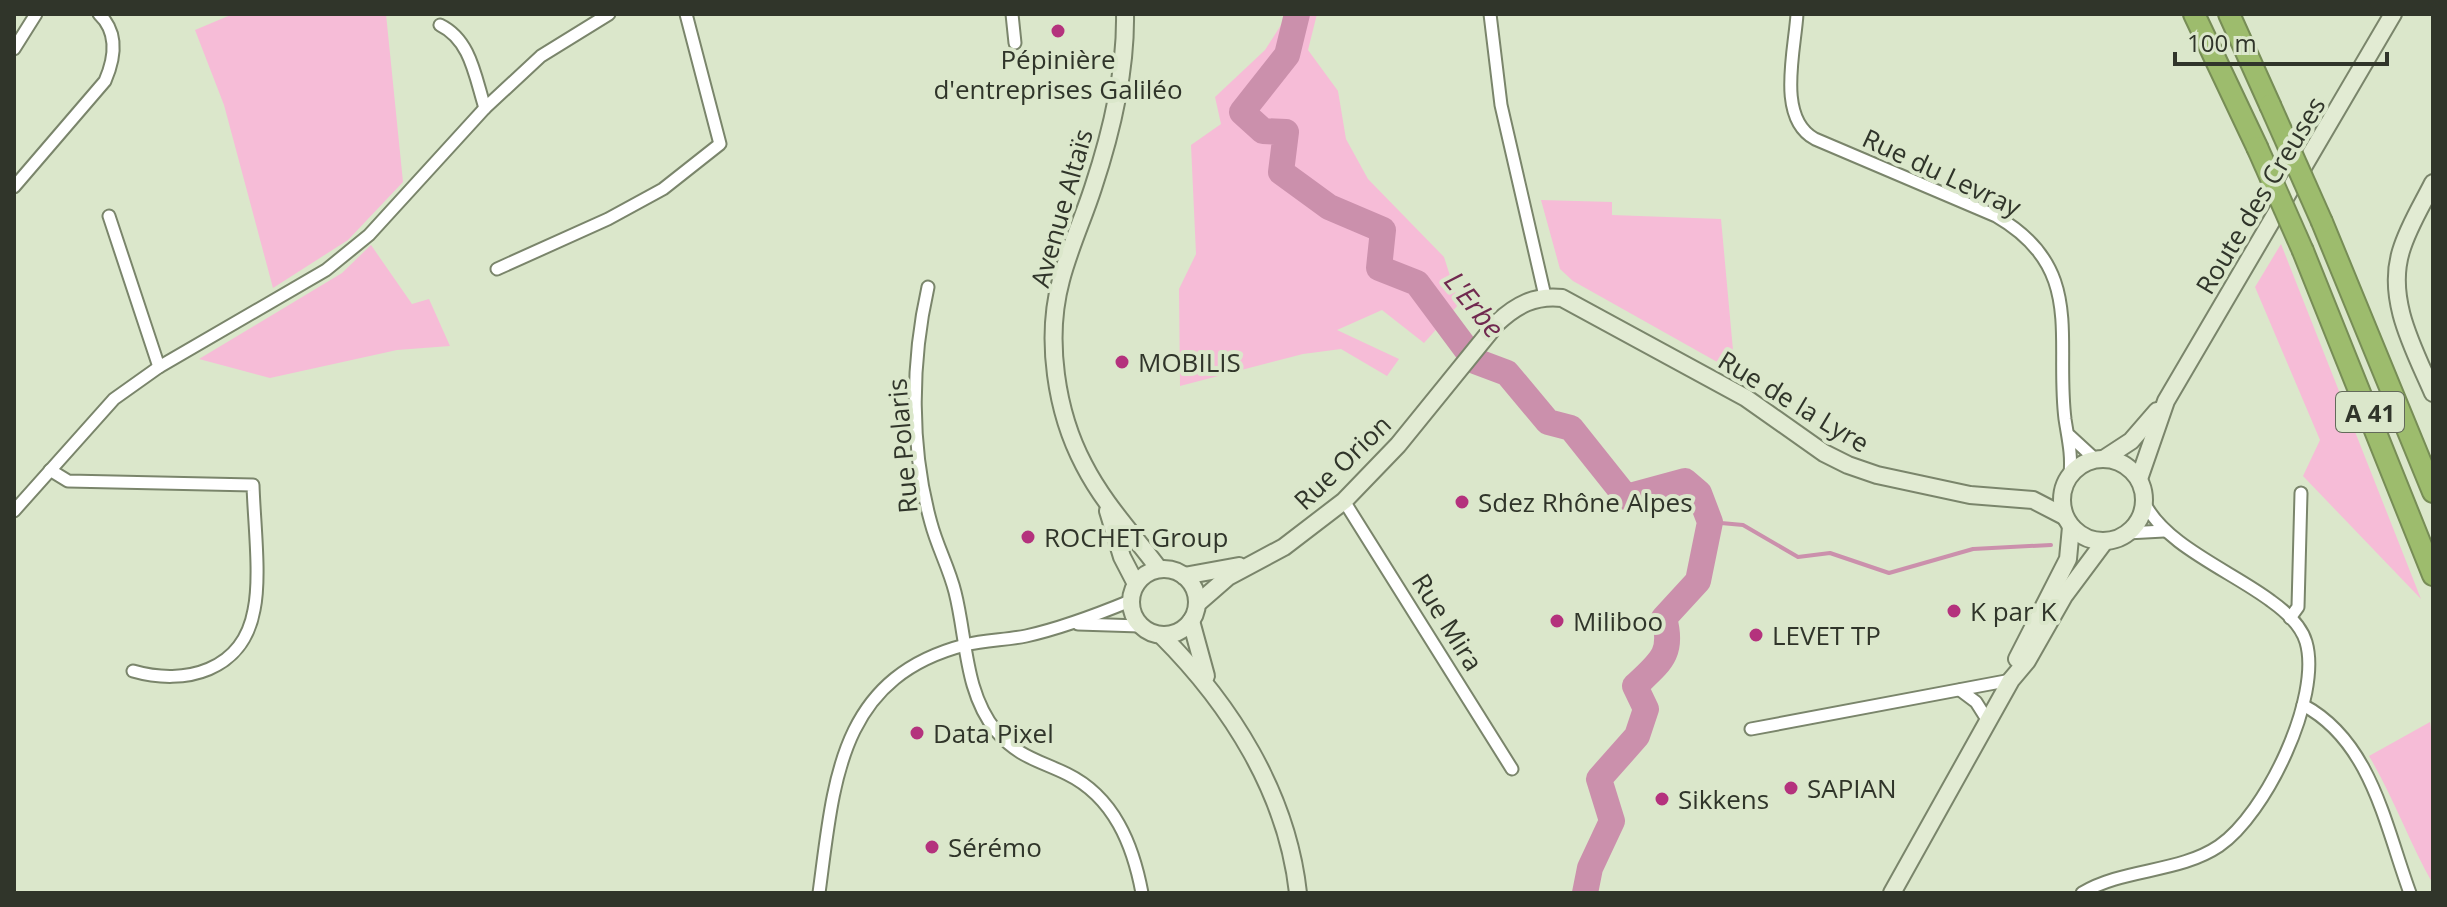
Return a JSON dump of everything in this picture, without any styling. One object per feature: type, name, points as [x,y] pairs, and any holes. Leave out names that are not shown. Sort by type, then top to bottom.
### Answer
[{"type":"highway","name":"A 41","points":[[2194,14],[2303,251],[2433,575]]},
{"type":"highway","name":"A 41","points":[[2229,14],[2322,222],[2433,492]]},
{"type":"street","points":[[14,49],[36,14]]},
{"type":"street","points":[[14,187],[105,81],[113,63],[114,45],[108,26],[99,14]]},
{"type":"street","points":[[14,511],[114,399],[159,367],[326,270],[369,235],[485,108],[541,56],[609,14]]},
{"type":"street","points":[[497,269],[608,219],[663,189],[720,144],[686,14]]},
{"type":"street","points":[[1012,14],[1015,43]]},
{"type":"street","name":"Avenue Altaïs","points":[[1125,14],[1113,115],[1100,167],[1060,282],[1055,324],[1060,396],[1068,429],[1105,502],[1133,592]]},
{"type":"street","points":[[1490,14],[1501,105],[1545,296]]},
{"type":"street","name":"Rue du Levray","points":[[1797,14],[1792,104],[1802,130],[1815,139],[1996,216],[2020,232],[2045,262],[2062,310],[2065,420],[2070,436],[2066,481]]},
{"type":"street","name":"Route des Creuses","points":[[2100,458],[2131,441],[2166,401],[2393,14]]},
{"type":"street","points":[[440,25],[456,33],[464,44],[485,108]]},
{"type":"street","points":[[2433,183],[2401,251],[2398,285],[2399,306],[2407,332],[2433,393]]},
{"type":"street","points":[[109,216],[159,367]]},
{"type":"street","name":"Rue Polaris","points":[[928,287],[919,328],[916,367],[918,433],[930,522],[955,591],[975,697],[994,729],[1016,753],[1070,775],[1096,795],[1125,830],[1142,893]]},
{"type":"street","name":"Rue Orion","points":[[1197,604],[1213,588],[1284,547],[1344,501],[1398,445],[1512,309],[1545,296]]},
{"type":"street","name":"Rue de la Lyre","points":[[1545,296],[1562,298],[1746,398],[1824,453],[1848,465],[1877,475],[1970,495],[2033,500],[2068,521]]},
{"type":"street","name":"Route des Creuses","points":[[2139,479],[2166,401]]},
{"type":"street","points":[[2070,436],[2100,458],[2130,468],[2139,479],[2144,502],[2164,531],[2256,590],[2290,618],[2304,637],[2309,659],[2309,685],[2303,705],[2267,793],[2233,835],[2202,855],[2106,881],[2082,893]]},
{"type":"street","points":[[2011,680],[2017,656],[2068,559],[2066,481],[2100,458]]},
{"type":"street","points":[[50,470],[68,481],[253,485],[255,609],[240,645],[221,664],[193,676],[152,676],[133,671]]},
{"type":"street","name":"Rue de la Lyre","points":[[2033,500],[2066,481]]},
{"type":"street","points":[[2290,618],[2298,607],[2301,493]]},
{"type":"street","name":"Rue Mira","points":[[1344,501],[1512,769]]},
{"type":"street","name":"Avenue Altaïs","points":[[1105,502],[1159,569]]},
{"type":"street","points":[[2127,533],[2142,513],[2144,502]]},
{"type":"street","points":[[2068,521],[2081,535],[2105,541]]},
{"type":"street","points":[[1892,893],[2011,680],[2027,661],[2064,596],[2105,541],[2127,533],[2164,531]]},
{"type":"street","name":"Rue Orion","points":[[1184,576],[1252,563]]},
{"type":"street","points":[[1073,624],[1133,592],[1143,576],[1159,569],[1184,576],[1196,593],[1197,604],[1191,621],[1173,634],[1161,635]]},
{"type":"street","points":[[1133,592],[1140,626]]},
{"type":"street","points":[[1191,621],[1209,685]]},
{"type":"street","points":[[819,893],[845,746],[865,707],[890,679],[917,661],[964,645],[1073,624],[1140,626],[1161,635],[1209,685],[1275,800],[1293,855],[1298,893]]},
{"type":"street","points":[[1751,729],[2011,680]]},
{"type":"street","points":[[1959,690],[1976,702],[1988,721]]},
{"type":"street","points":[[2303,705],[2334,726],[2360,757],[2410,893]]},
{"type":"shaded area","points":[[233,14],[386,14],[403,182],[348,240],[273,288],[224,105],[195,30]]},
{"type":"shaded area","points":[[1288,14],[1317,14],[1308,50],[1338,91],[1346,139],[1368,179],[1444,257],[1459,304],[1424,343],[1382,310],[1337,330],[1399,359],[1387,376],[1341,349],[1303,354],[1180,386],[1179,289],[1196,254],[1191,145],[1221,124],[1215,97],[1265,50]]},
{"type":"shaded area","points":[[1541,200],[1612,202],[1612,215],[1721,219],[1735,372],[1573,281],[1560,269]]},
{"type":"shaded area","points":[[2281,244],[2421,599],[2303,476],[2320,440],[2255,287]]},
{"type":"shaded area","points":[[371,245],[412,304],[429,299],[450,346],[397,350],[270,378],[199,359],[342,273]]},
{"type":"shaded area","points":[[2430,722],[2433,745],[2433,884],[2369,756]]},
{"type":"waterway","name":"L'Erbe","points":[[1297,14],[1287,55],[1242,112],[1263,131],[1286,132],[1281,172],[1329,207],[1383,230],[1379,268],[1417,283],[1475,361],[1507,373],[1548,422],[1571,428],[1626,497],[1685,481],[1699,493],[1710,522],[1698,581],[1664,618],[1666,649],[1635,686],[1646,709],[1637,736],[1599,779],[1612,821],[1590,868],[1585,893]]},
{"type":"waterway","points":[[1710,522],[1743,525],[1798,557],[1830,553],[1889,573],[1973,549],[2051,545]]},
{"type":"place","name":"Pépinière d'entreprises Galiléo","points":[[1058,31]]},
{"type":"place","name":"MOBILIS","points":[[1122,362]]},
{"type":"place","name":"Sdez Rhône Alpes","points":[[1462,502]]},
{"type":"place","name":"ROCHET Group","points":[[1028,537]]},
{"type":"place","name":"K par K","points":[[1954,611]]},
{"type":"place","name":"Miliboo","points":[[1557,621]]},
{"type":"place","name":"LEVET TP","points":[[1756,635]]},
{"type":"place","name":"Data Pixel","points":[[917,733]]},
{"type":"place","name":"SAPIAN","points":[[1791,788]]},
{"type":"place","name":"Sikkens","points":[[1662,799]]},
{"type":"place","name":"Sérémo","points":[[932,847]]}]
